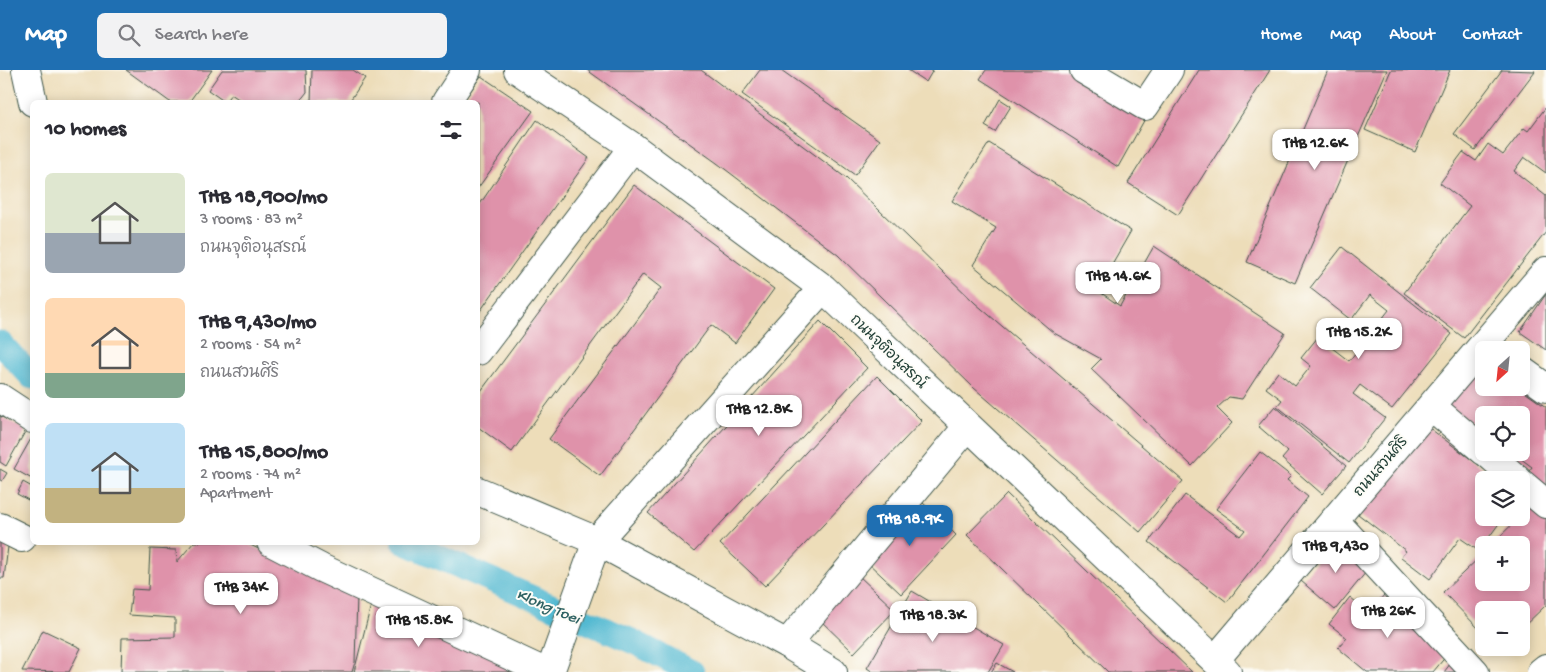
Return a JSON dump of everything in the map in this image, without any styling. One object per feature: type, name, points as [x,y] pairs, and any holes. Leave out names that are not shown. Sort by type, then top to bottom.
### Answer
[{"type":"street","points":[[26,70],[33,100]]},
{"type":"street","points":[[447,100],[467,70]]},
{"type":"street","name":"ถนนจุติอนุสรณ์","points":[[518,70],[633,147],[823,288],[1221,666]]},
{"type":"street","points":[[1084,70],[1144,106],[1168,70]]},
{"type":"street","points":[[480,348],[633,147]]},
{"type":"street","name":"ถนนสวนศิริ","points":[[1494,341],[1546,271]]},
{"type":"street","points":[[550,672],[596,541],[823,288]]},
{"type":"street","name":"ถนนสวนศิริ","points":[[1221,666],[1334,520],[1431,406],[1475,361]]},
{"type":"street","points":[[1530,376],[1546,388]]},
{"type":"street","points":[[0,398],[30,418]]},
{"type":"street","points":[[1431,406],[1475,443]]},
{"type":"street","points":[[787,644],[968,426]]},
{"type":"street","points":[[1496,461],[1507,471]]},
{"type":"street","points":[[1530,491],[1546,504]]},
{"type":"street","points":[[480,492],[596,541],[787,644],[834,672]]},
{"type":"street","points":[[1334,520],[1475,672]]},
{"type":"street","points":[[277,545],[321,568],[545,672]]},
{"type":"street","points":[[1541,672],[1546,668]]},
{"type":"building","points":[[126,70],[212,70],[190,100],[167,100]]},
{"type":"building","points":[[222,70],[306,70],[307,92],[301,100],[240,100],[231,94],[226,100],[222,100],[208,90]]},
{"type":"building","points":[[312,70],[353,70],[365,78],[350,100],[311,100]]},
{"type":"building","points":[[587,70],[701,70],[846,178],[975,303],[1183,481],[1140,532],[974,388],[838,255],[717,163]]},
{"type":"building","points":[[760,70],[781,70],[880,140],[855,175],[742,94]]},
{"type":"building","points":[[908,70],[933,70],[926,82]]},
{"type":"building","points":[[986,70],[1075,70],[1146,117],[1118,167],[980,79]]},
{"type":"building","points":[[1199,70],[1270,70],[1178,215],[1128,183]]},
{"type":"building","points":[[1328,70],[1387,70],[1295,283],[1247,262]]},
{"type":"building","points":[[1391,70],[1450,70],[1415,152],[1365,130]]},
{"type":"building","points":[[1502,70],[1535,71],[1475,150],[1454,134]]},
{"type":"building","points":[[481,76],[533,111],[480,185],[480,100],[464,100]]},
{"type":"building","points":[[1000,99],[1011,106],[995,132],[985,126]]},
{"type":"building","points":[[1546,107],[1546,173],[1524,157],[1514,171],[1546,196],[1546,232],[1464,338],[1404,293],[1470,206],[1440,183],[1463,152],[1476,161],[1488,144],[1503,155],[1524,128],[1528,131]]},
{"type":"building","points":[[537,120],[589,158],[480,311],[480,204]]},
{"type":"building","points":[[989,143],[1131,231],[1097,290],[1120,306],[1154,246],[1285,333],[1242,399],[1229,397],[1217,408],[1232,423],[1192,466],[1091,369],[1101,359],[1054,333],[973,265],[996,228],[952,201]]},
{"type":"building","points":[[634,185],[774,289],[735,343],[711,325],[600,476],[549,439],[661,288],[643,274],[512,452],[480,428],[480,392]]},
{"type":"building","points":[[1342,247],[1452,334],[1392,409],[1360,385],[1353,394],[1385,418],[1349,463],[1277,406],[1282,400],[1266,388],[1278,372],[1295,386],[1311,366],[1301,358],[1318,337],[1349,361],[1389,310],[1370,295],[1351,320],[1310,288]]},
{"type":"building","points":[[1546,294],[1546,350],[1520,332]]},
{"type":"building","points":[[820,321],[867,368],[694,552],[648,513]]},
{"type":"building","points":[[1475,371],[1475,396],[1530,396],[1546,407],[1546,489],[1530,476],[1529,471],[1532,467],[1524,461],[1530,461],[1530,406],[1475,406],[1475,426],[1443,405]]},
{"type":"building","points":[[877,376],[922,421],[765,586],[720,544]]},
{"type":"building","points":[[1275,406],[1346,466],[1322,494],[1282,459],[1288,452],[1258,426]]},
{"type":"building","points":[[0,416],[26,430],[6,466],[0,462]]},
{"type":"building","points":[[1424,424],[1487,471],[1475,471],[1475,526],[1497,526],[1490,536],[1475,536],[1475,548],[1460,538],[1430,579],[1401,557],[1406,551],[1358,514]]},
{"type":"building","points":[[30,441],[30,478],[14,469]]},
{"type":"building","points":[[1260,452],[1291,476],[1287,480],[1308,497],[1227,602],[1149,542],[1185,495],[1240,536],[1245,530],[1216,509]]},
{"type":"building","points":[[0,469],[7,473],[2,481],[0,480]]},
{"type":"building","points":[[23,482],[30,486],[30,501],[17,494]]},
{"type":"building","points":[[1007,494],[1192,672],[1108,672],[967,535]]},
{"type":"building","points":[[920,500],[956,535],[901,594],[864,559]]},
{"type":"building","points":[[1536,501],[1546,511],[1546,605],[1530,620],[1530,601],[1475,601],[1475,625],[1443,592],[1475,562],[1475,591],[1530,591],[1530,536],[1500,536],[1510,526],[1530,526],[1530,507]]},
{"type":"building","points":[[0,538],[9,539],[4,578],[0,578]]},
{"type":"building","points":[[1337,538],[1371,566],[1335,610],[1301,581]]},
{"type":"building","points":[[191,545],[250,545],[357,596],[355,662],[352,672],[121,672],[122,638],[175,637],[175,618],[129,615],[132,589],[148,590],[150,549],[176,550],[177,562]]},
{"type":"building","points":[[858,575],[895,610],[854,653],[817,617]]},
{"type":"building","points":[[912,591],[1004,645],[988,672],[873,672],[867,668]]},
{"type":"building","points":[[1384,595],[1452,649],[1433,672],[1367,672],[1338,648],[1347,638],[1329,624],[1350,597],[1369,613]]},
{"type":"building","points":[[372,601],[514,663],[511,672],[354,672]]},
{"type":"building","points":[[43,630],[81,648],[69,672],[22,671]]},
{"type":"building","points":[[1454,659],[1466,672],[1444,672]]},
{"type":"building","points":[[997,663],[1013,672],[991,672]]},
{"type":"waterway","name":"Klong Toei","points":[[0,343],[30,375]]},
{"type":"waterway","name":"Klong Toei","points":[[411,545],[634,642],[692,672]]}]
